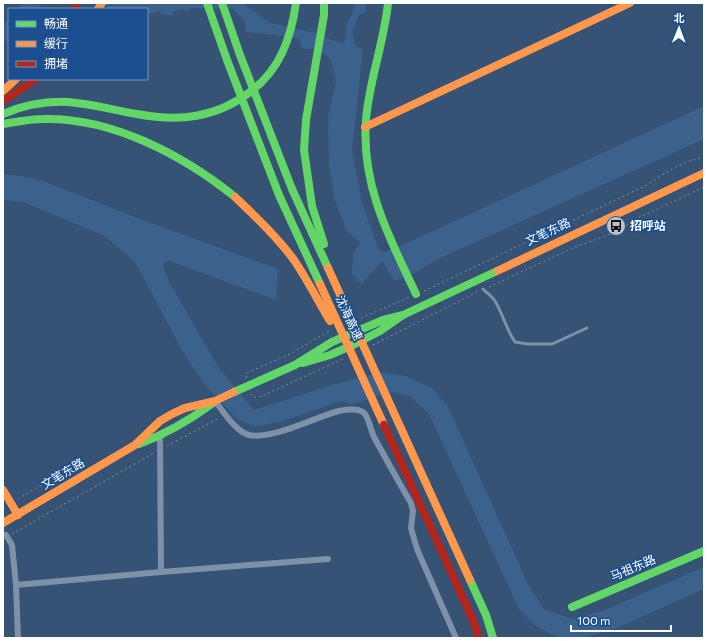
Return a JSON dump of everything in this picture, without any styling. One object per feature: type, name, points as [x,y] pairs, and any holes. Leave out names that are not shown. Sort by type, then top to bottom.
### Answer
[{"type":"main road","name":"沈海高速","points":[[207,3],[227,60],[280,195],[473,620],[478,638]]},
{"type":"main road","name":"沈海高速","points":[[222,3],[240,55],[292,190],[486,615],[493,638]]},
{"type":"main road","points":[[3,114],[39,103],[68,102],[103,106],[150,116],[176,118],[204,115],[230,106],[249,93],[273,70],[286,46],[294,25],[296,3]]},
{"type":"main road","points":[[324,3],[324,16],[306,120],[304,150],[306,174],[312,206],[329,260],[365,349]]},
{"type":"main road","points":[[388,3],[365,127],[365,152],[370,184],[379,213],[416,294]]},
{"type":"main road","points":[[365,127],[630,3]]},
{"type":"main road","points":[[3,91],[15,80]]},
{"type":"main road","points":[[3,101],[34,80]]},
{"type":"main road","points":[[3,124],[43,119],[68,120],[98,126],[153,145],[184,161],[213,180],[240,200],[290,255],[356,363]]},
{"type":"main road","name":"文笔东路","points":[[135,445],[160,437],[189,421],[215,402],[242,389],[295,365],[320,359],[352,345],[383,330],[403,315],[704,173]]},
{"type":"main road","name":"文笔东路","points":[[3,523],[135,445],[160,421],[172,414],[185,408],[215,402]]},
{"type":"main road","points":[[3,490],[18,515]]},
{"type":"main road","name":"马祖东路","points":[[572,607],[704,551]]},
{"type":"street","points":[[215,402],[238,430],[248,435],[262,435],[280,431],[340,411],[359,410],[365,414],[370,429],[411,503],[413,511],[411,528],[417,549],[456,638]]},
{"type":"street","points":[[160,437],[161,572]]},
{"type":"street","points":[[7,536],[12,545],[16,585],[18,638]]},
{"type":"street","points":[[16,585],[328,559]]},
{"type":"lane","points":[[483,289],[494,299],[500,309],[508,333],[515,342],[528,344],[552,344],[587,328]]},
{"type":"path","points":[[361,318],[416,294],[647,185],[668,170],[687,161],[704,157]]},
{"type":"path","points":[[374,345],[483,289],[577,246],[614,232],[640,217],[704,187]]},
{"type":"path","points":[[333,329],[290,354],[248,373],[242,389],[257,398],[347,358]]},
{"type":"path","points":[[7,536],[160,449],[225,414]]},
{"type":"path","points":[[11,503],[76,464],[89,473]]},
{"type":"water","points":[[23,3],[42,3],[39,8],[19,8]]},
{"type":"water","points":[[104,3],[243,3],[270,23],[316,33],[334,41],[343,43],[346,39],[346,25],[353,12],[355,3],[366,3],[366,12],[359,15],[352,32],[356,46],[363,48],[352,151],[362,202],[378,248],[384,252],[405,244],[704,106],[704,139],[434,261],[415,273],[395,281],[382,261],[362,284],[352,274],[353,255],[360,242],[347,232],[335,201],[329,165],[328,117],[336,81],[332,63],[328,56],[315,49],[303,49],[299,39],[246,32],[244,20],[233,9],[190,8],[188,12],[182,9],[175,11],[171,16],[157,12],[148,15],[148,8],[108,8]]},
{"type":"water","points":[[8,19],[8,39],[3,44],[3,25]]},
{"type":"water","points":[[3,174],[22,176],[43,181],[143,220],[278,269],[276,300],[167,260],[163,265],[168,280],[219,368],[254,410],[332,385],[380,372],[406,376],[432,388],[448,407],[529,586],[544,609],[573,619],[602,611],[704,567],[704,589],[617,628],[583,638],[557,637],[534,625],[519,609],[429,414],[409,396],[390,392],[353,404],[341,401],[282,421],[255,427],[237,419],[204,384],[183,352],[135,262],[107,238],[100,234],[23,202],[3,200]]},
{"type":"traffic: fast","points":[[207,3],[227,60],[279,195],[320,284]]},
{"type":"traffic: fast","points":[[222,3],[240,55],[292,189],[328,268]]},
{"type":"traffic: fast","points":[[3,114],[27,106],[60,102],[86,104],[137,114],[168,118],[196,116],[224,108],[250,92],[269,74],[287,41],[296,3]]},
{"type":"traffic: fast","points":[[324,3],[324,15],[306,120],[304,150],[312,206],[324,244]]},
{"type":"traffic: fast","points":[[388,3],[373,76],[366,120],[368,167],[379,210],[396,252],[416,294]]},
{"type":"traffic: fast","points":[[3,124],[38,119],[69,120],[94,124],[120,132],[169,153],[193,167],[235,197]]},
{"type":"traffic: fast","points":[[303,363],[330,355],[355,344],[380,331],[403,315],[497,271]]},
{"type":"traffic: fast","points":[[234,392],[295,365],[332,342],[383,320],[403,315]]},
{"type":"traffic: fast","points":[[139,444],[178,426],[213,403]]},
{"type":"traffic: fast","points":[[572,607],[704,551]]},
{"type":"traffic: fast","points":[[470,580],[486,615],[493,638]]},
{"type":"traffic: slow","points":[[99,8],[102,3]]},
{"type":"traffic: slow","points":[[365,127],[630,3]]},
{"type":"traffic: slow","points":[[3,91],[15,80]]},
{"type":"traffic: slow","points":[[497,271],[704,173]]},
{"type":"traffic: slow","points":[[235,197],[273,235],[294,260],[330,321]]},
{"type":"traffic: slow","points":[[328,268],[470,580]]},
{"type":"traffic: slow","points":[[320,284],[384,425]]},
{"type":"traffic: slow","points":[[3,523],[135,445],[160,421],[172,414],[185,408],[215,401],[234,392]]},
{"type":"traffic: slow","points":[[3,490],[18,515]]},
{"type":"traffic: jam","points":[[74,8],[77,3]]},
{"type":"traffic: jam","points":[[3,101],[34,80]]},
{"type":"traffic: jam","points":[[384,425],[473,620],[479,638]]},
{"type":"place","name":"招呼站","points":[[616,226]]}]
